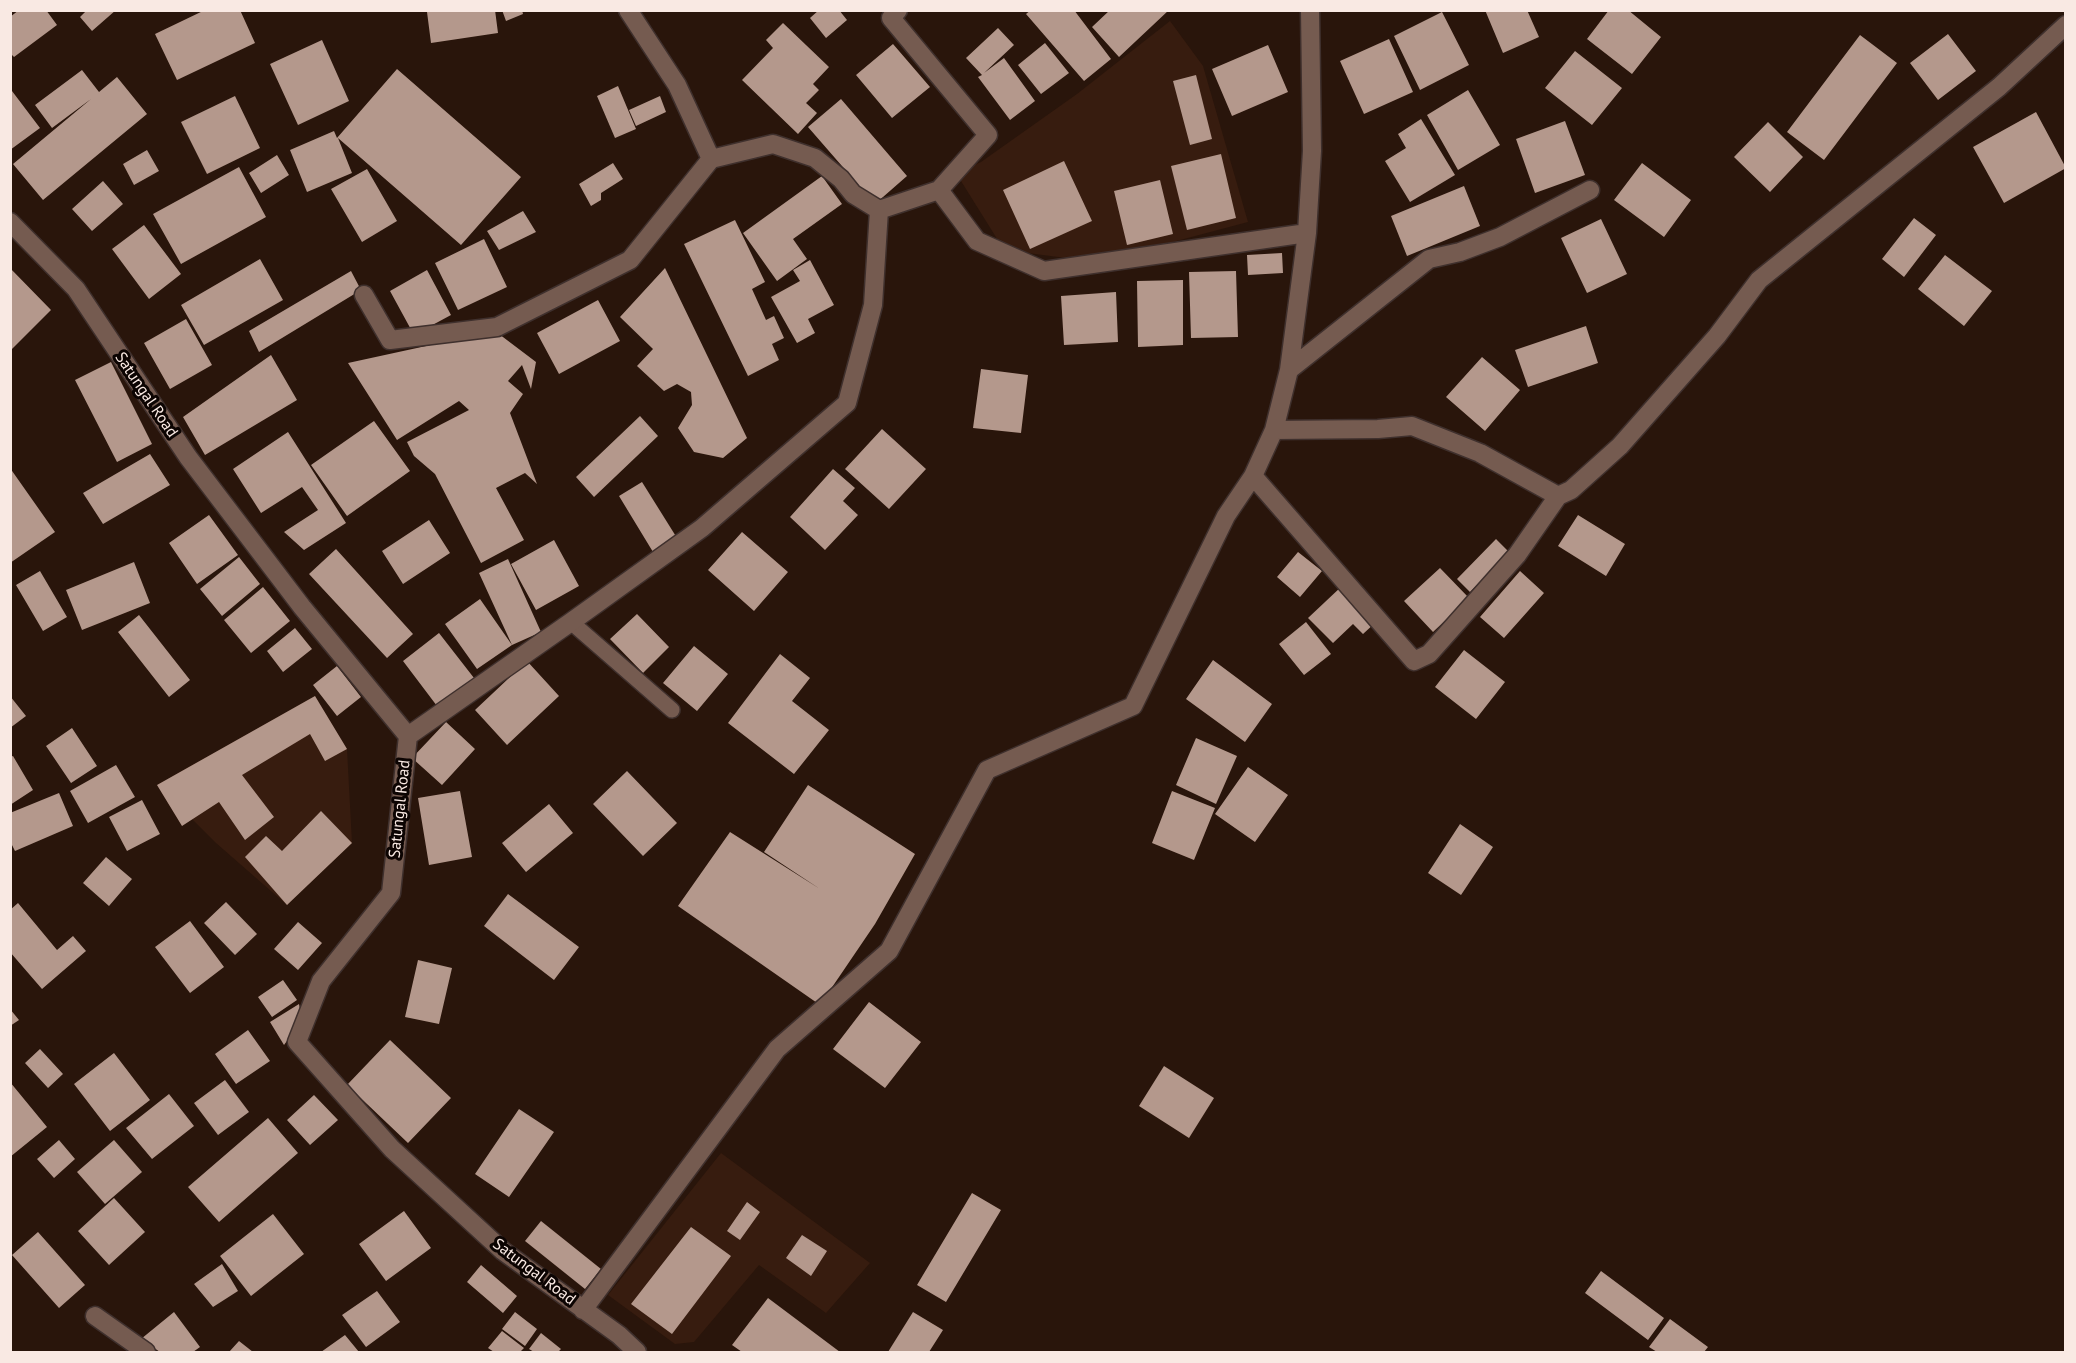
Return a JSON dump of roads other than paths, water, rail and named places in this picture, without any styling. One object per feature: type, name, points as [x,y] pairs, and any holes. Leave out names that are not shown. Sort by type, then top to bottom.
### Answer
[{"type":"street","points":[[628,10],[677,85],[711,159]]},
{"type":"street","points":[[879,210],[939,189],[988,135],[891,18],[898,10]]},
{"type":"street","points":[[584,1310],[777,1049],[889,951],[987,770],[1133,706],[1226,516],[1253,476],[1274,430],[1289,370],[1307,233],[1312,150],[1310,10]]},
{"type":"street","points":[[1253,476],[1414,661],[1429,654],[1517,555],[1558,496],[1570,490],[1620,446],[1717,336],[1759,279],[2000,87],[2066,25]]},
{"type":"street","points":[[364,294],[390,340],[497,327],[630,260],[711,159],[773,144],[815,158],[841,179],[853,194],[879,210]]},
{"type":"street","points":[[939,189],[977,241],[1044,271],[1307,233]]},
{"type":"street","points":[[1289,370],[1429,259],[1460,252],[1500,237],[1590,190]]},
{"type":"street","points":[[408,736],[702,528],[847,403],[873,305],[879,210]]},
{"type":"street","name":"Satungal Road","points":[[10,222],[76,289],[188,457],[302,607],[408,736],[392,893],[321,981],[297,1042],[392,1149],[503,1251],[619,1335],[637,1353]]},
{"type":"street","points":[[1274,430],[1378,429],[1412,426],[1480,453],[1558,496]]},
{"type":"street","points":[[95,1316],[146,1353]]},
{"type":"lane","points":[[571,622],[672,710]]}]
